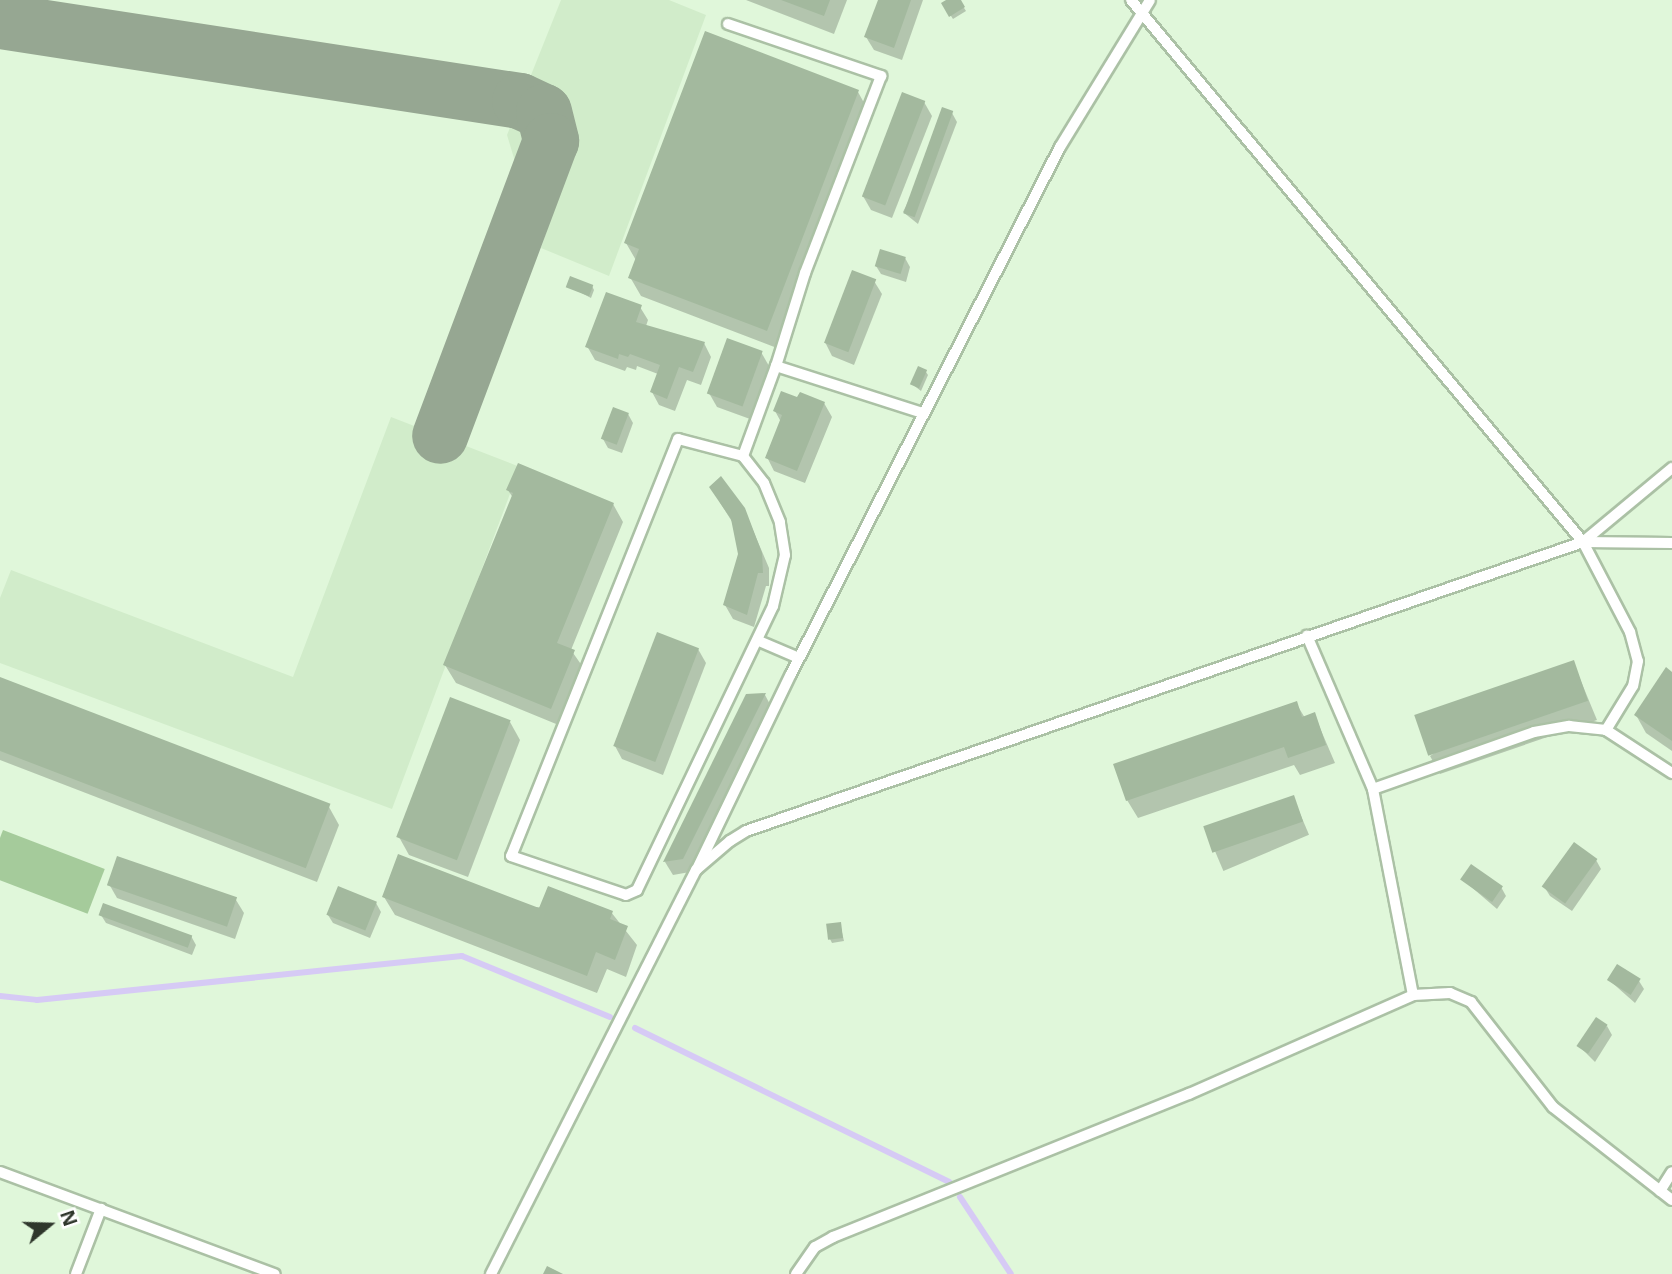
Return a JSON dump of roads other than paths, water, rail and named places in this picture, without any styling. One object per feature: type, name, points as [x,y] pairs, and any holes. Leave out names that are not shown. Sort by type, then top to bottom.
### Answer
[{"type":"lane","points":[[1130,0],[1583,542],[1630,632],[1638,661],[1633,686],[1606,730]]},
{"type":"lane","points":[[491,1274],[603,1059],[922,413],[1060,147],[1140,12],[1150,0]]},
{"type":"lane","points":[[728,24],[881,76],[805,273],[776,366],[743,456]]},
{"type":"lane","points":[[776,366],[922,413]]},
{"type":"lane","points":[[678,439],[743,456],[764,483],[780,522],[785,555],[759,641],[637,890],[626,895],[511,856],[678,439]]},
{"type":"lane","points":[[1583,542],[1672,468]]},
{"type":"lane","points":[[696,870],[746,831],[1583,542],[1672,543]]},
{"type":"lane","points":[[1307,636],[1373,789],[1413,995]]},
{"type":"lane","points":[[759,641],[799,658]]},
{"type":"lane","points":[[1373,789],[1534,732],[1569,726],[1606,730],[1672,773]]},
{"type":"lane","points":[[796,1274],[815,1248],[833,1237],[1189,1094],[1413,995],[1450,993],[1471,1002],[1553,1107],[1672,1200]]},
{"type":"lane","points":[[0,1172],[275,1274]]},
{"type":"lane","points":[[1660,1191],[1672,1172]]},
{"type":"lane","points":[[76,1274],[100,1209]]},
{"type":"waterway","points":[[0,996],[37,1000],[462,956],[610,1017]]},
{"type":"waterway","points":[[635,1028],[949,1182]]},
{"type":"waterway","points":[[960,1197],[1011,1274]]}]
